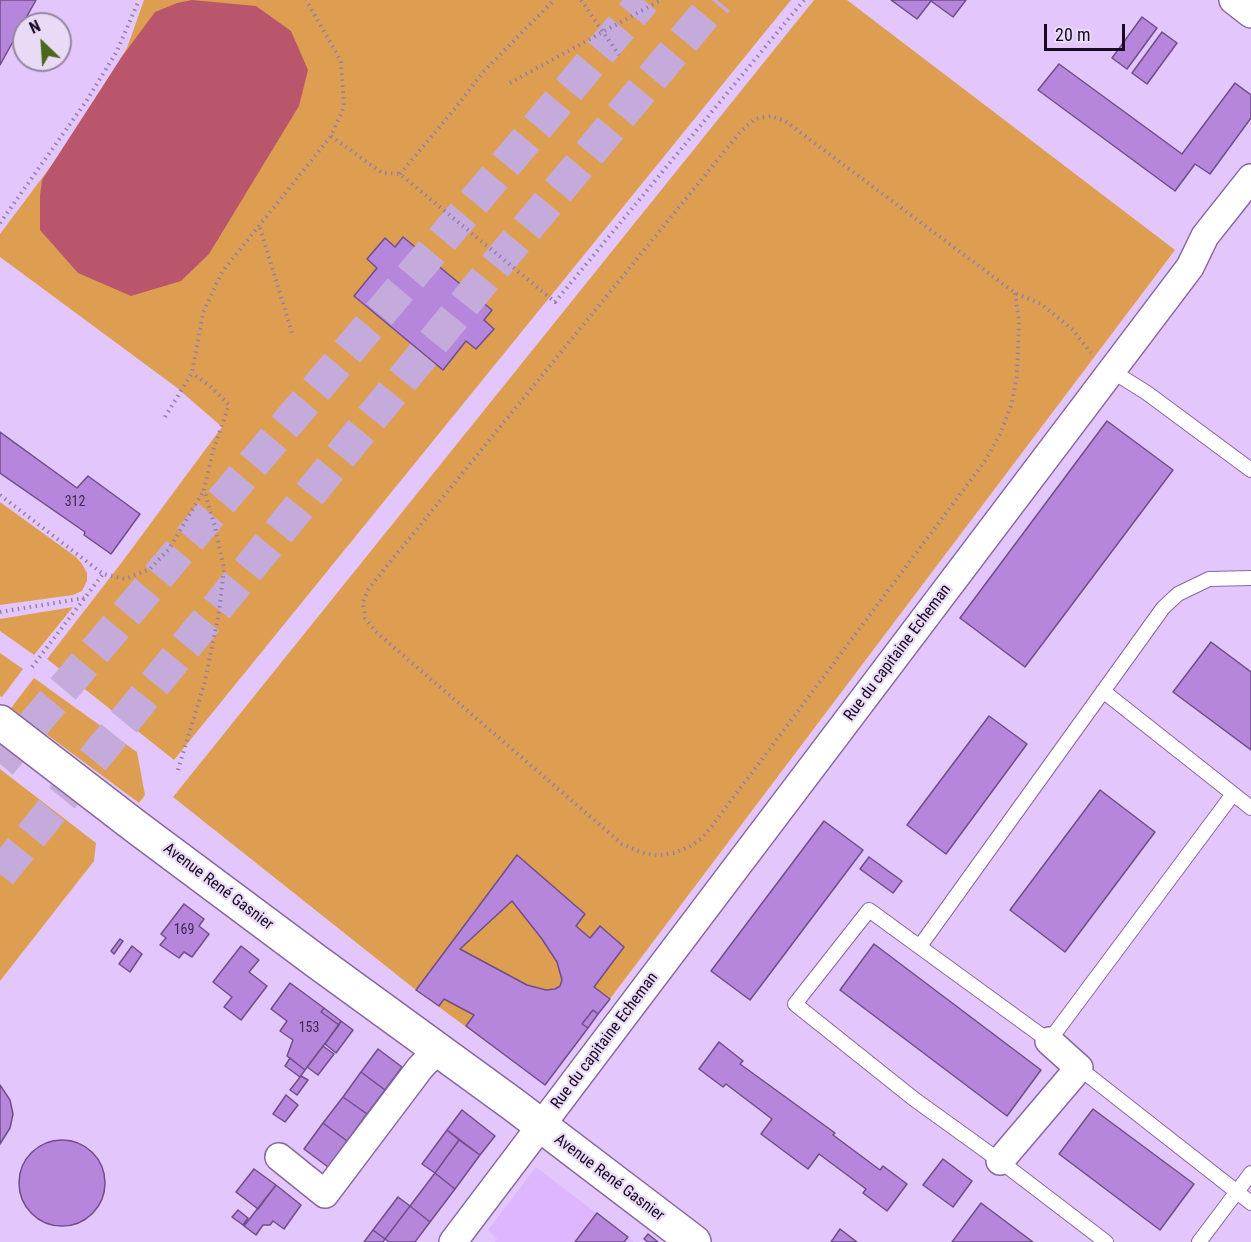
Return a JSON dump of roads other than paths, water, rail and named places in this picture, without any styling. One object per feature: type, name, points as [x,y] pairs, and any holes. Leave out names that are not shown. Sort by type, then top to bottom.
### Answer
[{"type":"main road","name":"Avenue René Gasnier","points":[[0,722],[316,961],[541,1125],[694,1242]]},
{"type":"street","points":[[1233,0],[1251,14]]},
{"type":"street","name":"Rue du capitaine Echeman","points":[[453,1242],[1103,364],[1190,267],[1205,236],[1251,178]]},
{"type":"street","points":[[1000,1161],[1079,1068],[1049,1041]]},
{"type":"street","points":[[279,1157],[325,1194],[420,1068],[438,1049]]},
{"type":"lane","points":[[1103,364],[1147,393],[1251,471]]},
{"type":"lane","points":[[920,946],[1163,608],[1178,594],[1209,579],[1251,578]]},
{"type":"lane","points":[[1103,692],[1251,808]]},
{"type":"lane","points":[[1107,1242],[1000,1161],[914,1100],[795,1004],[869,910],[1049,1041],[1233,794]]},
{"type":"lane","points":[[1079,1068],[1251,1203]]},
{"type":"lane","points":[[1200,1242],[1251,1173]]},
{"type":"tunnel","points":[[0,764],[644,0]]},
{"type":"tunnel","points":[[0,874],[496,265],[717,0]]}]
